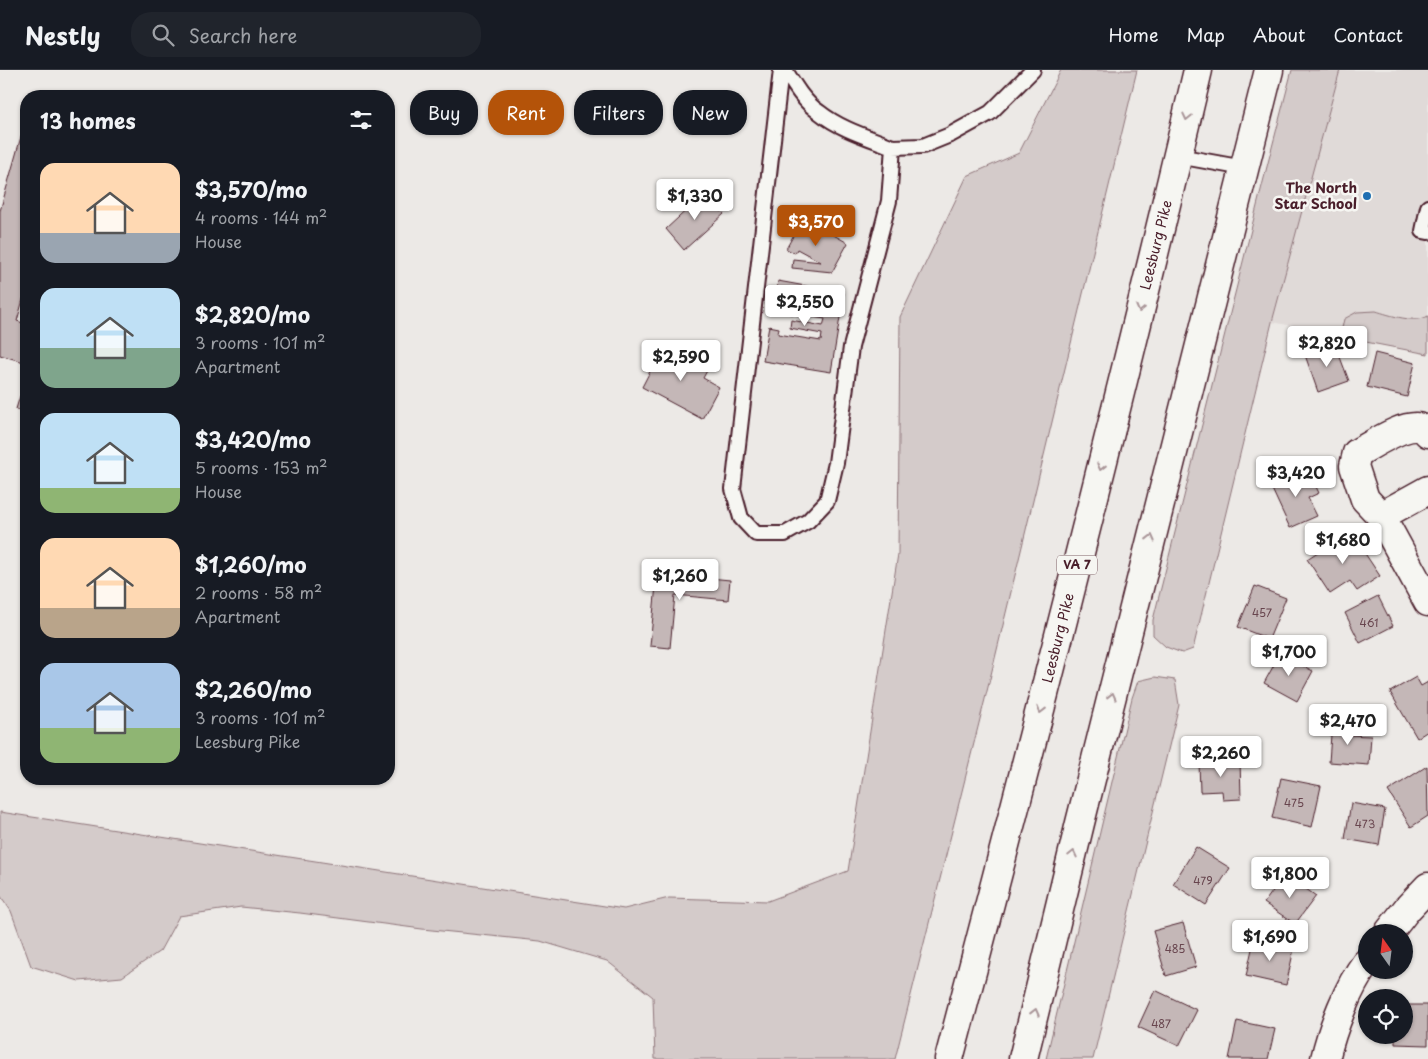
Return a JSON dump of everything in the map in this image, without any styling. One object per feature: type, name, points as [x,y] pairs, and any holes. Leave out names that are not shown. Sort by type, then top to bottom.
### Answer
[{"type":"main road","name":"Leesburg Pike","points":[[949,1059],[1031,749],[1198,70]]},
{"type":"main road","points":[[1023,1059],[1082,813],[1269,70]]},
{"type":"main road","points":[[1428,433],[1422,428],[1406,428],[1357,453],[1354,466],[1365,499],[1381,516],[1428,602]]},
{"type":"main road","points":[[1381,516],[1428,490]]},
{"type":"main road","points":[[1395,924],[1406,909],[1428,887]]},
{"type":"main road","points":[[1325,1059],[1329,1042],[1346,998],[1358,976]]},
{"type":"lane","points":[[783,70],[733,489],[741,518],[756,534],[784,534],[808,521],[828,502],[836,463],[850,347],[889,201],[892,146]]},
{"type":"lane","points":[[783,70],[796,88],[818,112],[845,128],[892,146],[922,146],[950,135],[990,113],[1033,70]]},
{"type":"lane","points":[[1178,156],[1244,168]]},
{"type":"lane","points":[[1428,207],[1423,231],[1428,232]]},
{"type":"shaded area","points":[[1061,70],[1137,70],[989,683],[895,1059],[655,1059],[653,997],[607,961],[540,941],[422,929],[300,913],[241,907],[179,916],[160,951],[122,977],[79,981],[31,966],[11,911],[0,895],[0,812],[624,909],[669,898],[768,901],[848,871],[898,554],[900,317],[967,176],[1019,153]]},
{"type":"shaded area","points":[[1292,70],[1340,70],[1272,322],[1193,649],[1182,653],[1166,647],[1153,635],[1153,620]]},
{"type":"shaded area","name":"The North Star School","points":[[1340,70],[1428,70],[1428,352],[1272,322]]},
{"type":"shaded area","points":[[1376,311],[1410,319],[1428,316],[1428,354],[1340,337],[1344,319],[1357,312]]},
{"type":"shaded area","points":[[1155,677],[1175,680],[1179,705],[1093,1059],[1046,1059],[1132,698],[1138,681]]},
{"type":"building","points":[[20,140],[20,310],[17,321],[20,322],[20,361],[0,355],[0,211]]},
{"type":"building","points":[[705,193],[724,214],[684,250],[666,229]]},
{"type":"building","points":[[803,218],[848,243],[832,272],[792,268],[793,259],[821,262],[797,249],[795,253],[786,249]]},
{"type":"building","points":[[778,281],[844,293],[831,372],[763,361],[769,326],[779,328],[778,334],[821,341],[822,334],[790,328],[791,320],[823,326],[825,319],[773,311]]},
{"type":"building","points":[[1335,344],[1349,381],[1318,392],[1305,355]]},
{"type":"building","points":[[667,345],[709,367],[703,378],[719,387],[702,419],[642,387],[659,354],[662,355]]},
{"type":"building","points":[[1375,353],[1415,363],[1407,397],[1367,387]]},
{"type":"building","points":[[20,396],[20,410],[16,409]]},
{"type":"building","points":[[1308,470],[1319,493],[1308,498],[1317,516],[1290,528],[1271,487]]},
{"type":"building","points":[[1350,531],[1380,576],[1357,591],[1350,581],[1330,594],[1307,559]]},
{"type":"building","points":[[657,575],[730,580],[728,600],[675,595],[670,648],[650,646]]},
{"type":"building","points":[[1255,586],[1286,598],[1269,639],[1238,627]]},
{"type":"building","points":[[1378,596],[1393,626],[1360,643],[1345,613]]},
{"type":"building","points":[[1280,654],[1313,671],[1297,701],[1264,683]]},
{"type":"building","points":[[1416,677],[1421,686],[1428,682],[1428,731],[1417,738],[1390,692]]},
{"type":"building","points":[[1332,721],[1348,722],[1347,735],[1371,736],[1369,765],[1329,762]]},
{"type":"building","points":[[1240,760],[1241,799],[1223,800],[1222,791],[1200,792],[1199,762]]},
{"type":"building","points":[[1427,766],[1428,816],[1411,827],[1388,791]]},
{"type":"building","points":[[1281,778],[1321,786],[1312,827],[1272,818]]},
{"type":"building","points":[[1351,803],[1385,809],[1379,845],[1345,839]]},
{"type":"building","points":[[1196,847],[1230,868],[1206,905],[1173,884]]},
{"type":"building","points":[[1285,874],[1316,896],[1295,924],[1264,903]]},
{"type":"building","points":[[1183,923],[1196,967],[1166,976],[1153,931]]},
{"type":"building","points":[[1254,940],[1294,949],[1286,985],[1246,976]]},
{"type":"building","points":[[1155,990],[1197,1010],[1179,1046],[1138,1027]]},
{"type":"building","points":[[1413,1005],[1428,1005],[1428,1045],[1395,1044],[1413,1044]]},
{"type":"building","points":[[1237,1021],[1275,1029],[1268,1059],[1229,1059]]},
{"type":"place","name":"The North Star School","points":[[1367,196]]}]
